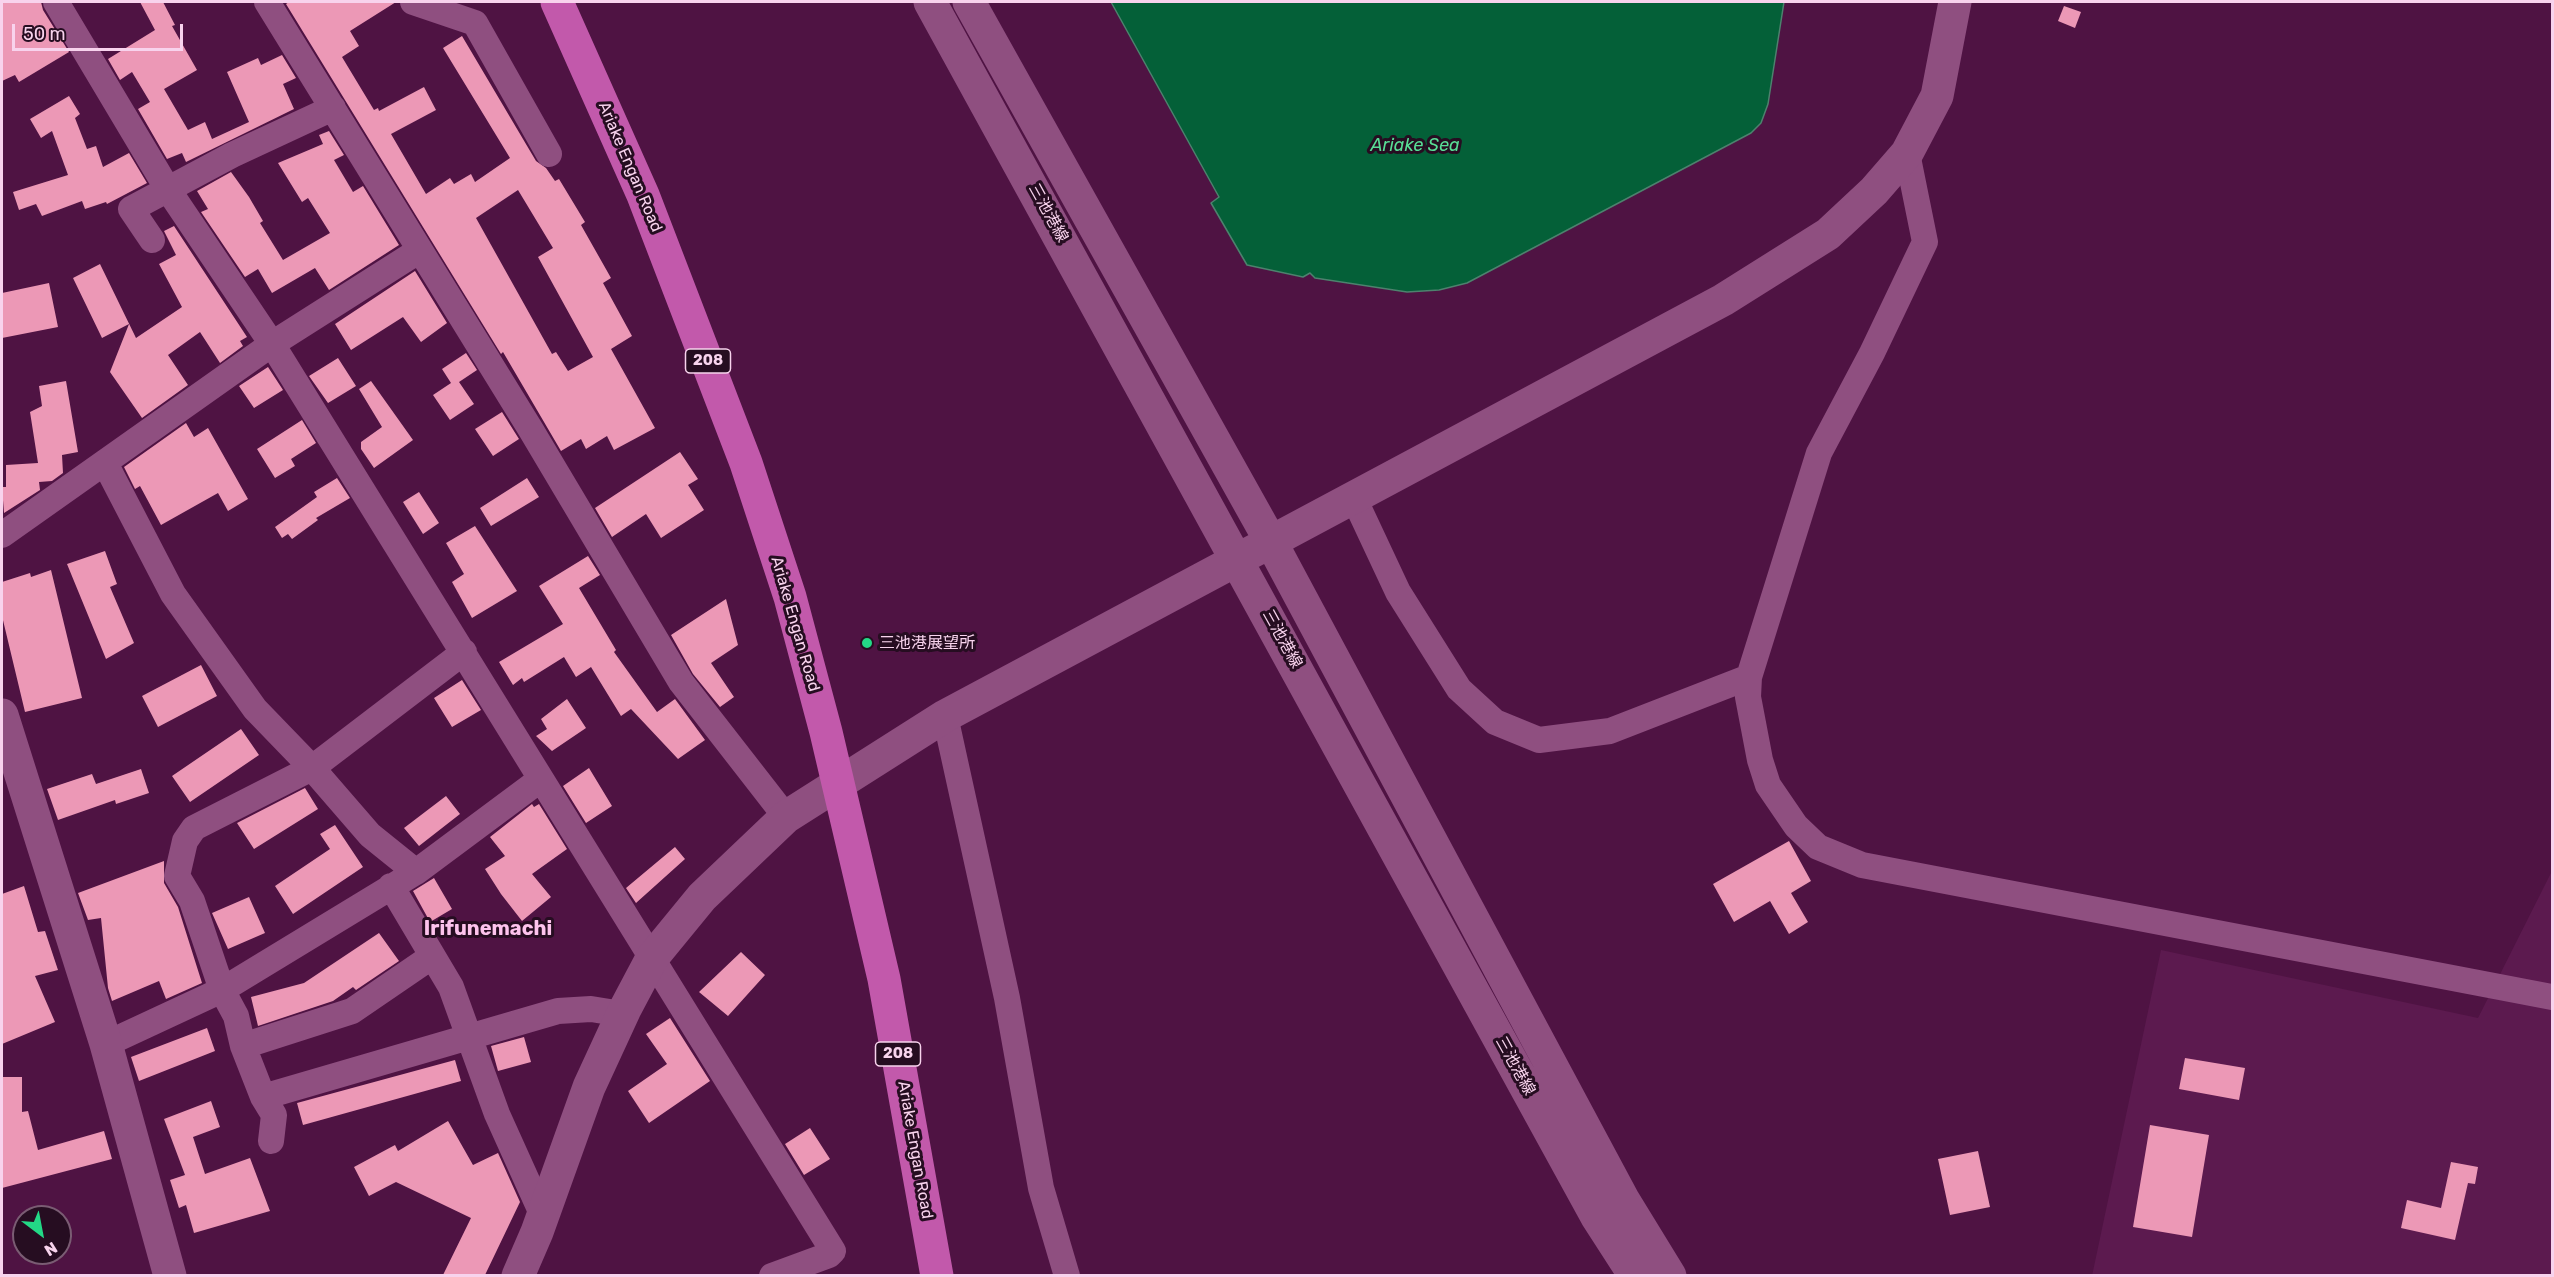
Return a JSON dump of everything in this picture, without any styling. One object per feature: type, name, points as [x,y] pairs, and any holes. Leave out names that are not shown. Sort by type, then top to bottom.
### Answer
[{"type":"highway","name":"Ariake Engan Road","points":[[557,2],[644,195],[746,463],[790,597],[826,732],[884,979],[937,1275]]},
{"type":"main road","name":"三池港線","points":[[930,2],[1239,559],[1597,1217],[1635,1275]]},
{"type":"main road","name":"三池港線","points":[[969,2],[1271,542],[1624,1201],[1670,1275]]},
{"type":"main road","points":[[518,1275],[543,1216],[589,1087],[622,1014],[652,958],[702,897],[786,817],[945,716],[1723,300],[1828,234],[1874,192],[1907,153],[1937,96],[1955,2]]},
{"type":"main road","points":[[2,715],[106,1044],[170,1275]]},
{"type":"street","points":[[56,2],[167,188],[272,344],[833,1251],[772,1275]]},
{"type":"street","points":[[267,2],[531,430],[681,682],[786,817]]},
{"type":"street","points":[[413,2],[475,23],[549,154]]},
{"type":"street","points":[[152,240],[131,209],[167,188],[333,108]]},
{"type":"street","points":[[1907,153],[1925,242],[1872,353],[1819,453],[1749,677],[1748,698],[1760,760],[1768,785],[1796,826],[1818,847],[1862,865],[2553,997]]},
{"type":"street","points":[[2,535],[272,344],[420,250]]},
{"type":"street","points":[[105,463],[173,594],[255,709],[312,768],[370,835],[416,872]]},
{"type":"street","points":[[1353,496],[1398,592],[1459,689],[1495,722],[1539,740],[1610,731],[1749,677]]},
{"type":"street","points":[[271,1141],[273,1115],[262,1097],[243,1046],[236,1016],[222,990],[192,901],[177,876],[185,841],[194,828],[312,768],[464,652]]},
{"type":"street","points":[[945,716],[1007,998],[1041,1188],[1067,1275]]},
{"type":"street","points":[[106,1044],[222,990],[416,872],[541,779]]},
{"type":"street","points":[[391,886],[422,934],[431,957],[451,987],[497,1114],[543,1216]]},
{"type":"street","points":[[243,1046],[352,1011],[431,957]]},
{"type":"street","points":[[262,1097],[558,1011],[591,1010],[622,1014]]},
{"type":"shaded area","points":[[2552,871],[2552,1275],[2092,1276],[2161,950],[2478,1018]]},
{"type":"water","name":"Ariake Sea","points":[[1111,2],[1784,2],[1768,104],[1761,123],[1751,133],[1467,283],[1439,290],[1407,292],[1315,278],[1310,273],[1303,277],[1247,265],[1211,203],[1219,197]]},
{"type":"building","points":[[2,2],[41,2],[43,10],[69,52],[19,82],[15,75],[2,81]]},
{"type":"building","points":[[140,2],[163,2],[175,25],[172,26],[197,70],[164,89],[188,130],[205,122],[212,139],[249,122],[227,72],[258,58],[261,65],[282,55],[296,78],[283,84],[294,109],[186,162],[182,153],[167,159],[138,109],[150,102],[132,72],[120,80],[108,59],[155,30]]},
{"type":"building","points":[[289,2],[396,2],[350,31],[359,46],[342,57],[374,110],[378,108],[379,111],[424,87],[436,110],[391,134],[426,194],[450,178],[454,184],[471,174],[475,182],[510,158],[443,48],[462,36],[536,161],[546,168],[555,181],[559,179],[585,222],[581,225],[611,278],[603,283],[632,336],[611,349],[655,428],[614,450],[607,436],[586,449],[581,439],[561,451],[503,352],[501,354],[286,4]],"holes":[[[518,190],[553,248],[538,257],[593,357],[568,371],[556,352],[552,354],[476,218]]]},
{"type":"building","points":[[2064,6],[2081,12],[2075,28],[2058,21]]},
{"type":"building","points":[[69,96],[80,114],[75,118],[87,149],[96,146],[103,167],[129,153],[147,183],[107,204],[106,202],[85,209],[82,201],[42,216],[36,204],[19,210],[13,192],[68,175],[52,131],[41,138],[30,119]]},
{"type":"building","points":[[329,131],[344,155],[334,160],[353,192],[363,186],[399,245],[329,290],[315,268],[272,293],[258,269],[245,277],[201,212],[208,209],[197,191],[231,172],[249,197],[263,221],[260,223],[283,260],[330,233],[308,198],[302,202],[278,163],[323,144],[319,135]]},
{"type":"building","points":[[174,226],[247,337],[240,341],[243,346],[220,363],[200,332],[168,355],[188,385],[142,418],[110,372],[129,324],[102,338],[73,278],[100,264],[136,338],[182,307],[159,264],[176,255],[164,231]]},
{"type":"building","points":[[415,271],[447,323],[421,342],[403,317],[351,350],[335,324]]},
{"type":"building","points":[[49,283],[58,327],[2,338],[2,293]]},
{"type":"building","points":[[466,353],[477,370],[459,382],[474,404],[450,420],[433,395],[451,383],[442,369]]},
{"type":"building","points":[[338,358],[356,386],[328,403],[309,376]]},
{"type":"building","points":[[268,367],[283,390],[254,408],[239,386]]},
{"type":"building","points":[[66,381],[78,452],[62,455],[63,473],[52,481],[39,482],[40,490],[4,513],[2,487],[6,487],[6,465],[38,463],[30,412],[42,406],[39,386]]},
{"type":"building","points":[[371,381],[413,440],[374,468],[361,449],[361,442],[382,427],[359,389]]},
{"type":"building","points":[[502,412],[519,439],[493,456],[475,429]]},
{"type":"building","points":[[302,420],[316,443],[291,459],[295,466],[275,478],[257,449]]},
{"type":"building","points":[[186,423],[194,437],[208,428],[248,499],[228,511],[218,493],[161,525],[140,486],[135,489],[124,467]]},
{"type":"building","points":[[680,452],[698,479],[688,485],[704,510],[661,538],[646,514],[612,537],[595,508]]},
{"type":"building","points":[[337,478],[350,498],[316,518],[318,520],[292,539],[288,534],[282,538],[275,527],[317,497],[314,492]]},
{"type":"building","points":[[527,478],[539,497],[491,526],[480,508]]},
{"type":"building","points":[[419,492],[439,523],[423,534],[403,502]]},
{"type":"building","points":[[475,526],[517,591],[472,618],[452,582],[464,574],[446,543]]},
{"type":"building","points":[[105,551],[117,584],[110,587],[134,643],[106,659],[67,564]]},
{"type":"building","points":[[588,556],[600,575],[579,588],[616,650],[614,652],[657,712],[675,699],[705,740],[678,759],[631,709],[621,716],[591,667],[576,677],[564,657],[524,682],[522,678],[513,685],[499,662],[563,624],[539,586]]},
{"type":"building","points":[[51,570],[82,698],[25,712],[2,616],[2,582],[30,573],[31,577]]},
{"type":"building","points":[[726,599],[738,645],[711,663],[734,697],[720,707],[693,674],[671,635]]},
{"type":"building","points":[[201,665],[217,696],[158,727],[142,696]]},
{"type":"building","points":[[462,680],[481,710],[452,727],[434,698]]},
{"type":"building","points":[[567,699],[586,728],[552,751],[536,736],[547,729],[541,719]]},
{"type":"building","points":[[241,729],[259,755],[190,802],[172,776]]},
{"type":"building","points":[[589,768],[612,806],[586,823],[563,786]]},
{"type":"building","points":[[141,769],[149,793],[116,804],[115,800],[58,820],[47,789],[92,774],[96,784]]},
{"type":"building","points":[[305,788],[318,809],[254,849],[237,823]]},
{"type":"building","points":[[446,796],[460,814],[419,846],[404,828]]},
{"type":"building","points":[[532,804],[534,807],[539,804],[567,849],[532,874],[551,897],[522,921],[485,869],[505,856],[490,837]]},
{"type":"building","points":[[335,825],[363,867],[293,914],[275,886],[330,849],[320,834]]},
{"type":"building","points":[[1789,841],[1811,881],[1791,893],[1808,922],[1789,934],[1770,901],[1734,922],[1713,884]]},
{"type":"building","points":[[675,847],[685,859],[636,903],[626,888]]},
{"type":"building","points":[[164,861],[164,883],[178,907],[202,983],[166,999],[159,981],[112,1001],[108,988],[101,918],[88,920],[78,893]]},
{"type":"building","points":[[434,878],[452,909],[430,922],[413,891]]},
{"type":"building","points":[[24,886],[38,932],[45,931],[58,970],[35,976],[55,1022],[2,1044],[2,894]]},
{"type":"building","points":[[249,897],[265,933],[228,949],[212,913]]},
{"type":"building","points":[[379,933],[399,961],[356,990],[353,987],[333,1001],[258,1026],[251,997],[304,983]]},
{"type":"building","points":[[741,952],[765,975],[728,1016],[699,992]]},
{"type":"building","points":[[670,1018],[710,1081],[649,1123],[628,1091],[667,1064],[646,1034]]},
{"type":"building","points":[[207,1028],[215,1051],[139,1081],[131,1057]]},
{"type":"building","points":[[524,1037],[531,1062],[498,1071],[491,1046]]},
{"type":"building","points":[[2185,1058],[2245,1068],[2239,1100],[2179,1089]]},
{"type":"building","points":[[455,1060],[461,1081],[303,1125],[297,1103]]},
{"type":"building","points":[[2,1077],[22,1077],[22,1112],[28,1111],[38,1150],[104,1131],[112,1159],[2,1188]]},
{"type":"building","points":[[211,1101],[220,1127],[193,1137],[205,1174],[250,1158],[270,1211],[194,1233],[186,1205],[179,1208],[170,1180],[185,1175],[164,1119]]},
{"type":"building","points":[[448,1121],[473,1165],[498,1153],[520,1202],[485,1275],[443,1275],[471,1218],[396,1182],[369,1196],[354,1167],[395,1145],[398,1151]]},
{"type":"building","points":[[2150,1125],[2209,1135],[2192,1237],[2133,1227]]},
{"type":"building","points":[[810,1128],[830,1159],[804,1175],[785,1144]]},
{"type":"building","points":[[1978,1151],[1990,1207],[1950,1215],[1938,1159]]},
{"type":"building","points":[[2451,1162],[2478,1167],[2475,1184],[2468,1183],[2455,1240],[2401,1228],[2407,1200],[2441,1208]]},
{"type":"place","name":"三池港展望所","points":[[867,643]]},
{"type":"district","name":"Irifunemachi","points":[[488,929]]}]
